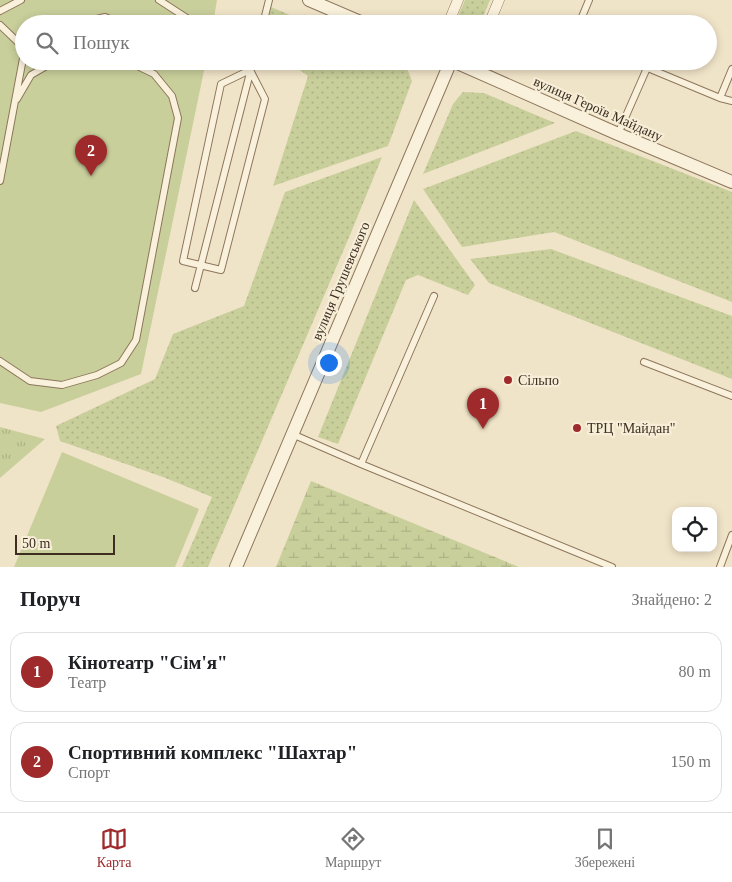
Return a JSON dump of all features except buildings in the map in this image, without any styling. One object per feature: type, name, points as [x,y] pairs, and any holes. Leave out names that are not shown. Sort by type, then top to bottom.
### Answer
[{"type":"street","points":[[309,0],[344,15]]},
{"type":"street","points":[[452,15],[458,0]]},
{"type":"street","points":[[493,15],[499,0]]},
{"type":"street","name":"вулиця Грушевського","points":[[236,567],[448,70]]},
{"type":"street","name":"вулиця Героїв Майдану","points":[[472,70],[732,182]]},
{"type":"lane","points":[[0,11],[20,0]]},
{"type":"lane","points":[[159,0],[182,15]]},
{"type":"lane","points":[[265,15],[269,0]]},
{"type":"lane","points":[[582,15],[588,0]]},
{"type":"lane","points":[[0,25],[15,39]]},
{"type":"lane","points":[[720,98],[732,69]]},
{"type":"lane","points":[[0,181],[21,70]]},
{"type":"lane","points":[[14,105],[31,75],[40,70]]},
{"type":"lane","points":[[0,361],[30,381],[62,385],[97,375],[121,363],[136,340],[178,118],[172,96],[154,74],[146,70]]},
{"type":"lane","points":[[195,288],[250,70]]},
{"type":"lane","points":[[250,70],[265,99],[221,270],[183,261],[221,84],[250,70]]},
{"type":"lane","points":[[618,134],[646,70]]},
{"type":"lane","points":[[652,70],[720,98],[732,101]]},
{"type":"lane","points":[[361,464],[434,296]]},
{"type":"lane","points":[[644,362],[732,396]]},
{"type":"lane","points":[[292,434],[612,567]]},
{"type":"lane","points":[[720,567],[732,535]]},
{"type":"green space","points":[[0,0],[217,0],[214,15],[15,15],[15,70],[204,70],[141,374],[41,412],[0,403]]},
{"type":"green space","points":[[465,0],[490,0],[484,15],[458,15]]},
{"type":"green space","points":[[271,7],[290,15],[269,15]]},
{"type":"green space","points":[[300,70],[408,70],[412,81],[388,146],[273,186],[308,76]]},
{"type":"green space","points":[[463,92],[484,93],[555,123],[423,174],[453,104]]},
{"type":"green space","points":[[576,131],[732,192],[732,302],[554,232],[462,247],[423,189]]},
{"type":"green space","points":[[382,157],[208,567],[182,567],[212,497],[163,477],[60,441],[56,426],[155,379],[173,334],[244,306],[285,192]]},
{"type":"green space","points":[[414,200],[475,285],[468,295],[418,275],[406,280],[338,444],[318,437]]},
{"type":"green space","points":[[551,249],[732,316],[732,379],[489,283],[470,259]]},
{"type":"green space","points":[[0,427],[45,439],[0,478]]},
{"type":"green space","points":[[62,452],[199,509],[175,567],[14,567]]},
{"type":"green space","points":[[311,481],[519,567],[276,567]]},
{"type":"place","name":"Спортивний комплекс \"Шахтар\"","points":[[91,176]]},
{"type":"place","name":"Сільпо","points":[[508,380]]},
{"type":"place","name":"ТРЦ \"Майдан\"","points":[[577,428]]},
{"type":"place","name":"Кінотеатр \"Сім'я\"","points":[[483,429]]}]
